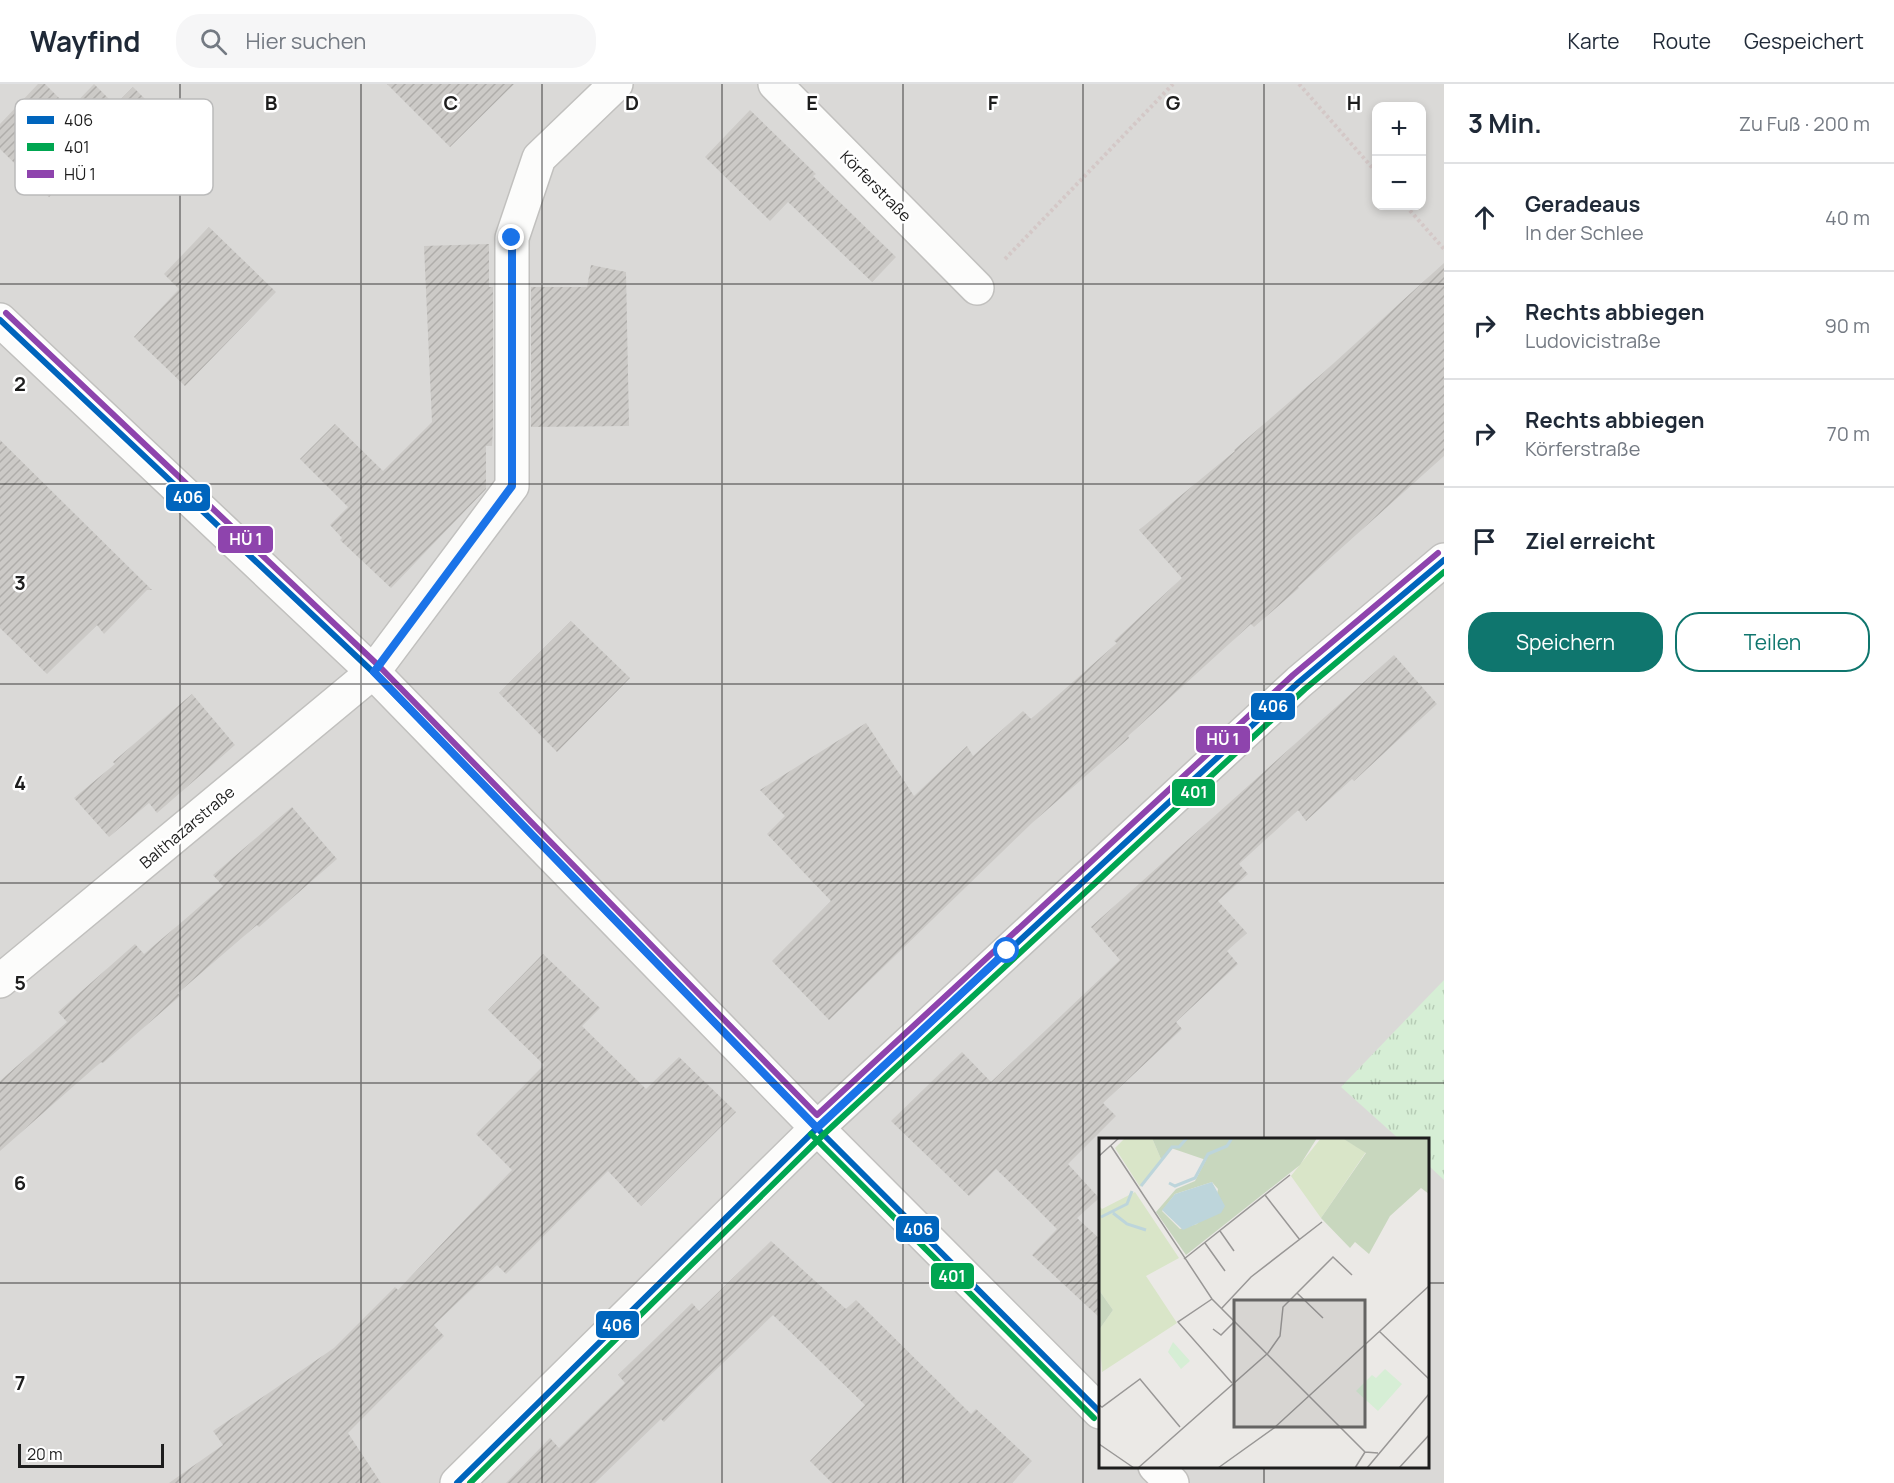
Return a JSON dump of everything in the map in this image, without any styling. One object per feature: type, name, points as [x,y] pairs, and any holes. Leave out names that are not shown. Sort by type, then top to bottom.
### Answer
[{"type":"street","points":[[374,672],[512,486],[512,238],[539,158],[616,84]]},
{"type":"street","name":"Körferstraße","points":[[776,84],[977,288]]},
{"type":"street","points":[[0,320],[374,672],[817,1128],[1099,1410]]},
{"type":"street","points":[[457,1483],[817,1128],[1299,682],[1444,560]]},
{"type":"street","name":"Balthazarstraße","points":[[0,981],[374,672]]},
{"type":"street","points":[[1156,1468],[1172,1483]]},
{"type":"path","points":[[977,288],[1173,84]]},
{"type":"path","points":[[1299,84],[1372,166]]},
{"type":"path","points":[[1410,210],[1444,249]]},
{"type":"shaded area","points":[[0,84],[1444,84],[1444,1483],[0,1483]]},
{"type":"green space","points":[[1444,980],[1444,1180],[1429,1166],[1429,1138],[1398,1138],[1341,1087]]},
{"type":"building","points":[[38,84],[45,84],[60,99],[24,99]]},
{"type":"building","points":[[94,84],[109,99],[80,99]]},
{"type":"building","points":[[387,84],[514,84],[450,147]]},
{"type":"building","points":[[133,87],[145,99],[121,99]]},
{"type":"building","points":[[15,108],[15,164],[0,149],[0,124]]},
{"type":"building","points":[[750,110],[816,174],[813,176],[896,257],[872,282],[788,202],[770,221],[705,157]]},
{"type":"building","points":[[209,227],[276,292],[185,386],[134,337],[179,289],[164,274]]},
{"type":"building","points":[[489,244],[489,287],[493,287],[493,428],[492,446],[486,446],[486,489],[391,588],[340,540],[342,538],[330,525],[348,507],[300,459],[335,424],[383,471],[432,422],[424,246]]},
{"type":"building","points":[[1444,263],[1444,456],[1299,588],[1254,627],[1251,624],[1128,736],[1129,738],[1032,823],[829,1020],[772,961],[831,901],[767,834],[785,816],[760,790],[866,723],[914,796],[967,746],[973,756],[1023,711],[1031,719],[1117,643],[1114,641],[1182,578],[1139,530],[1235,451]]},
{"type":"building","points":[[591,265],[626,272],[629,426],[531,427],[531,287],[587,287]]},
{"type":"building","points":[[0,440],[152,590],[147,590],[104,634],[97,625],[47,674],[0,628]]},
{"type":"building","points":[[571,621],[630,678],[557,752],[499,693]]},
{"type":"building","points":[[1394,655],[1437,704],[1354,781],[1352,779],[1306,821],[1298,810],[1239,864],[1248,874],[1218,901],[1247,933],[1227,951],[1238,964],[1176,1022],[1182,1029],[1103,1103],[1116,1116],[1068,1164],[1099,1198],[1077,1218],[1099,1238],[1099,1317],[1032,1255],[1057,1229],[996,1169],[969,1196],[891,1121],[962,1052],[991,1082],[1120,960],[1091,927]]},
{"type":"building","points":[[192,694],[235,745],[157,813],[149,803],[109,837],[74,798]]},
{"type":"building","points":[[292,807],[337,859],[178,993],[180,996],[0,1151],[0,1081],[67,1022],[58,1012],[135,944],[144,954],[223,886],[213,875]]},
{"type":"building","points":[[543,954],[600,1008],[582,1026],[646,1089],[679,1057],[736,1112],[641,1206],[608,1171],[506,1274],[497,1265],[434,1325],[444,1336],[348,1433],[381,1483],[169,1483],[223,1445],[213,1431],[334,1348],[395,1287],[398,1290],[512,1170],[476,1134],[544,1065],[488,1010]]},
{"type":"building","points":[[771,1241],[846,1309],[856,1300],[971,1414],[976,1409],[1032,1461],[1012,1483],[832,1483],[810,1461],[865,1405],[773,1315],[664,1422],[661,1419],[595,1483],[506,1483],[550,1438],[559,1448],[625,1383],[618,1375],[692,1303],[699,1311]]},
{"type":"transit line","points":[[6,313],[379,666],[817,1115],[1293,675],[1438,553]]},
{"type":"transit line","name":"406","points":[[0,320],[373,672],[817,1128],[1099,1411]]},
{"type":"transit line","name":"406","points":[[457,1483],[817,1128],[1299,682],[1444,560]]},
{"type":"transit line","name":"401","points":[[470,1483],[823,1135],[1305,689],[1444,572]]},
{"type":"transit line","name":"401","points":[[811,1134],[1094,1418]]},
{"type":"route","points":[[512,238],[512,486],[374,672],[817,1128],[1007,951]]}]
